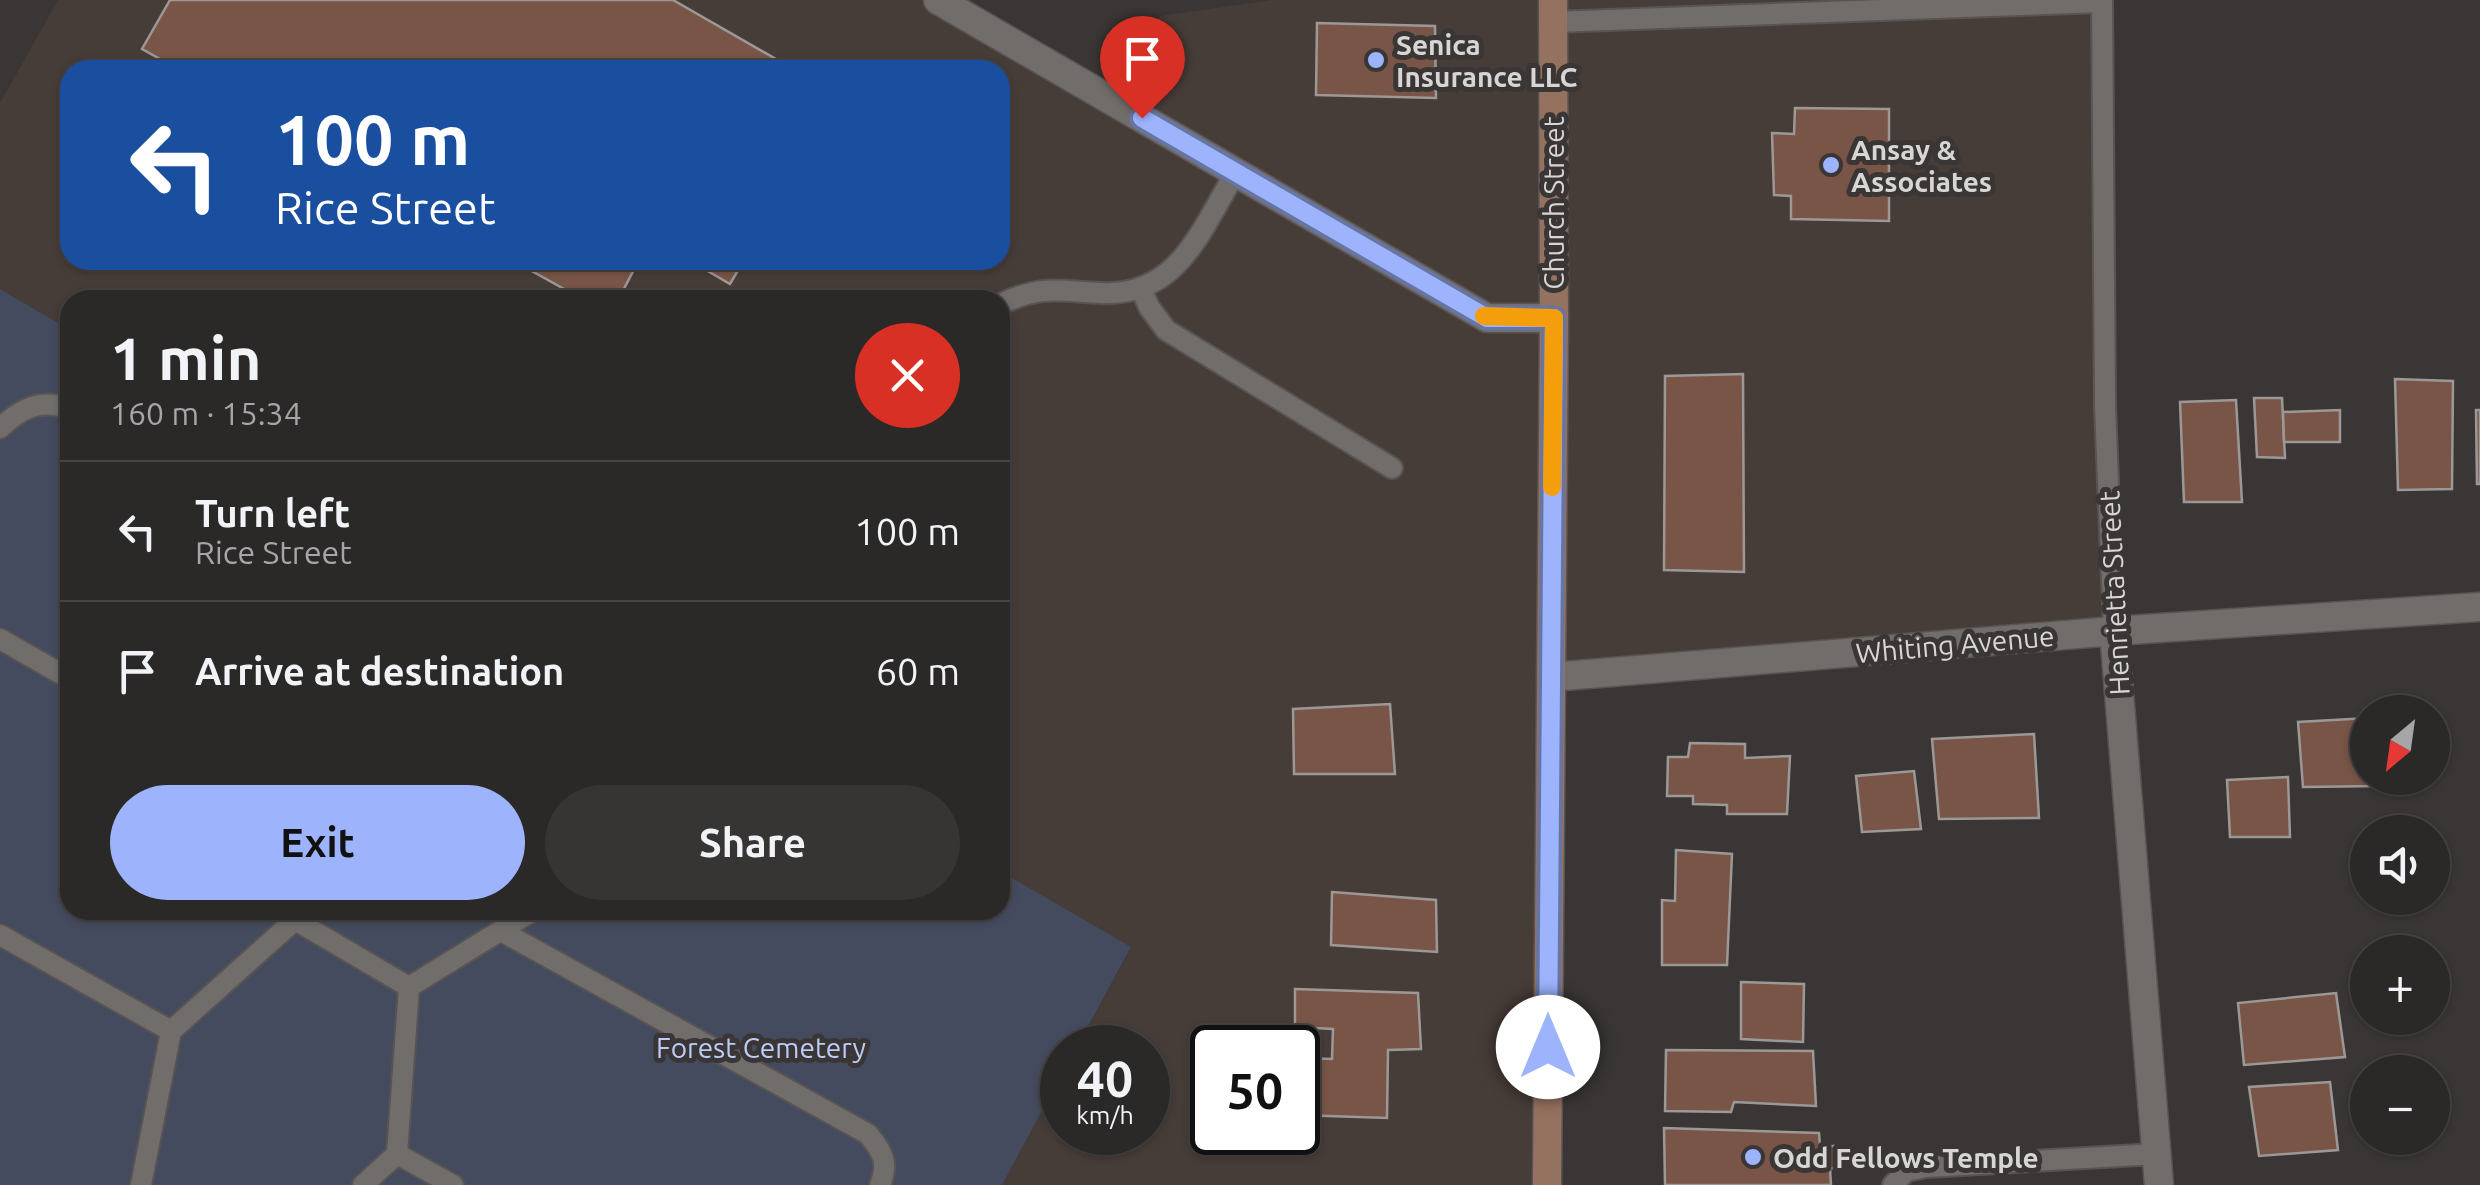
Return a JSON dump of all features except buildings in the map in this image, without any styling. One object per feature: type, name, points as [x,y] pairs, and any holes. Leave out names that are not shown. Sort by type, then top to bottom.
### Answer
[{"type":"main road","name":"Church Street","points":[[1547,1185],[1553,11]]},
{"type":"street","points":[[938,0],[1487,318],[1554,318]]},
{"type":"street","name":"Whiting Avenue","points":[[1551,677],[2480,607]]},
{"type":"street","name":"Henrietta Street","points":[[2114,632],[2159,1185]]},
{"type":"lane","points":[[1553,11],[2102,1]]},
{"type":"lane","name":"Henrietta Street","points":[[2102,1],[2104,406],[2114,632]]},
{"type":"lane","points":[[1010,300],[1030,291],[1064,289],[1126,293],[1161,280],[1181,261],[1236,172]]},
{"type":"lane","points":[[1141,289],[1148,307],[1166,330],[1392,468]]},
{"type":"lane","points":[[0,428],[22,408],[60,406]]},
{"type":"lane","points":[[0,639],[60,673]]},
{"type":"lane","points":[[141,1185],[172,1031],[290,920]]},
{"type":"lane","points":[[303,920],[410,986]]},
{"type":"lane","points":[[410,986],[518,920]]},
{"type":"lane","points":[[501,931],[868,1134],[882,1151],[887,1168],[880,1185]]},
{"type":"lane","points":[[0,936],[172,1031]]},
{"type":"lane","points":[[363,1185],[397,1154],[410,986]]},
{"type":"lane","points":[[397,1154],[453,1185]]},
{"type":"lane","points":[[1892,1185],[1906,1171],[1926,1168],[2156,1154]]},
{"type":"shaded area","points":[[58,0],[938,0],[1110,100],[1160,16],[1272,0],[2102,0],[2114,631],[1551,677],[1547,1185],[1002,1185],[1040,1115],[1040,1155],[1170,1155],[1170,1025],[1089,1025],[1131,948],[1010,877],[1010,290],[60,290],[60,324],[0,289],[0,103]]},
{"type":"green space","name":"Forest Cemetery","points":[[0,289],[60,324],[60,920],[1010,920],[1010,877],[1131,947],[1089,1025],[1040,1025],[1040,1115],[1002,1185],[0,1185]]},
{"type":"slow traffic","points":[[1484,316],[1554,318],[1552,487]]},
{"type":"place","name":"Senica Insurance LLC","points":[[1376,60]]},
{"type":"place","name":"Ansay & Associates","points":[[1831,165]]},
{"type":"place","name":"Odd Fellows Temple","points":[[1753,1157]]},
{"type":"route","points":[[1142,118],[1487,318],[1554,318],[1548,1047]]}]
